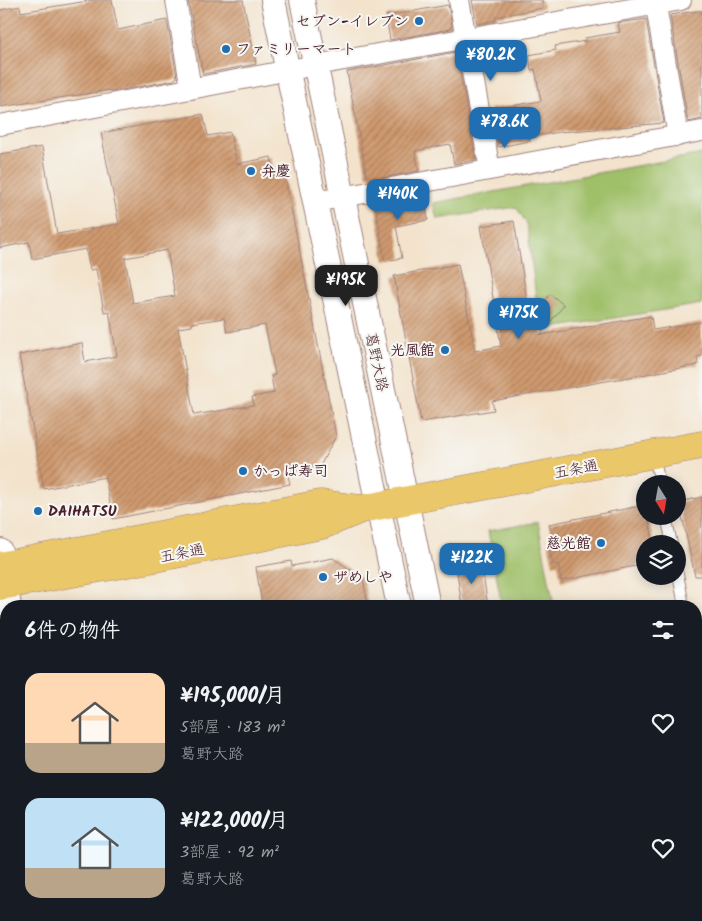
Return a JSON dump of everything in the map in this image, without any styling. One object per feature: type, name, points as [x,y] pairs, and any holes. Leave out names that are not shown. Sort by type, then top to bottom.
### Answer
[{"type":"highway","name":"五条通","points":[[3,577],[322,525],[369,508],[702,445]]},
{"type":"street","points":[[176,0],[191,89]]},
{"type":"street","name":"葛野大路","points":[[273,0],[315,202],[369,508],[396,600]]},
{"type":"street","name":"葛野大路","points":[[302,0],[427,600]]},
{"type":"street","points":[[458,0],[490,170]]},
{"type":"street","points":[[0,125],[655,2],[681,0]]},
{"type":"street","points":[[655,2],[678,136]]},
{"type":"street","points":[[315,202],[702,131]]},
{"type":"lane","points":[[653,454],[658,475]]},
{"type":"lane","points":[[680,585],[683,600]]},
{"type":"green space","points":[[702,154],[702,304],[540,330],[527,224],[516,207],[437,219],[433,203]]},
{"type":"green space","points":[[538,522],[553,600],[501,600],[488,531]]},
{"type":"building","points":[[94,0],[112,0],[118,30],[167,20],[177,77],[174,80],[111,92],[111,90],[0,107],[0,10],[20,6],[21,12]]},
{"type":"building","name":"ファミリーマート","points":[[188,0],[243,0],[256,64],[203,74]]},
{"type":"building","points":[[472,0],[542,0],[543,8],[495,17],[496,20],[477,24]]},
{"type":"building","name":"セブン-イレブン","points":[[448,5],[452,25],[450,29],[390,40],[386,16]]},
{"type":"building","points":[[702,11],[702,119],[688,122],[670,15]]},
{"type":"building","points":[[646,19],[664,123],[560,132],[529,137],[530,141],[498,147],[491,109],[541,101],[535,69],[531,70],[529,55],[556,50],[555,46],[586,41],[585,38],[620,32],[618,23]]},
{"type":"building","points":[[456,52],[476,160],[454,164],[450,144],[415,151],[419,171],[371,180],[370,176],[367,177],[347,72]]},
{"type":"building","points":[[203,114],[208,136],[230,132],[237,164],[271,157],[275,179],[285,177],[336,436],[320,466],[287,472],[290,484],[113,519],[105,477],[44,489],[19,355],[82,343],[85,362],[117,356],[109,311],[104,312],[96,269],[90,270],[86,249],[32,259],[29,242],[0,248],[0,154],[42,147],[57,234],[119,224],[101,133]],"holes":[[[167,250],[175,296],[133,303],[125,258]],[[224,318],[227,332],[265,325],[275,375],[271,376],[274,393],[252,397],[254,405],[194,415],[178,328],[192,326],[192,323]]]},
{"type":"building","points":[[424,194],[428,220],[396,226],[402,258],[385,261],[375,203]]},
{"type":"building","points":[[514,221],[530,319],[550,294],[564,305],[540,335],[651,316],[653,330],[702,322],[702,356],[697,357],[698,365],[492,401],[494,410],[421,422],[394,276],[458,264],[475,351],[501,346],[481,226]]},
{"type":"building","points":[[702,497],[702,576],[695,576],[684,525],[686,525],[686,500]]},
{"type":"building","name":"慈光館","points":[[636,507],[636,525],[650,525],[652,535],[636,535],[636,566],[561,581],[558,564],[553,565],[548,542],[553,541],[549,524]]},
{"type":"building","points":[[333,558],[363,578],[367,600],[261,600],[256,567],[291,561],[292,566]]},
{"type":"building","points":[[481,562],[487,600],[461,600],[456,566]]},
{"type":"place","name":"セブン-イレブン","points":[[419,21]]},
{"type":"place","name":"ファミリーマート","points":[[226,49]]},
{"type":"place","name":"弁慶","points":[[251,171]]},
{"type":"place","name":"光風館","points":[[445,350]]},
{"type":"place","name":"かっぱ寿司","points":[[243,471]]},
{"type":"place","name":"DAIHATSU","points":[[38,511]]},
{"type":"place","name":"慈光館","points":[[601,543]]},
{"type":"place","name":"ザめしや","points":[[323,577]]}]
